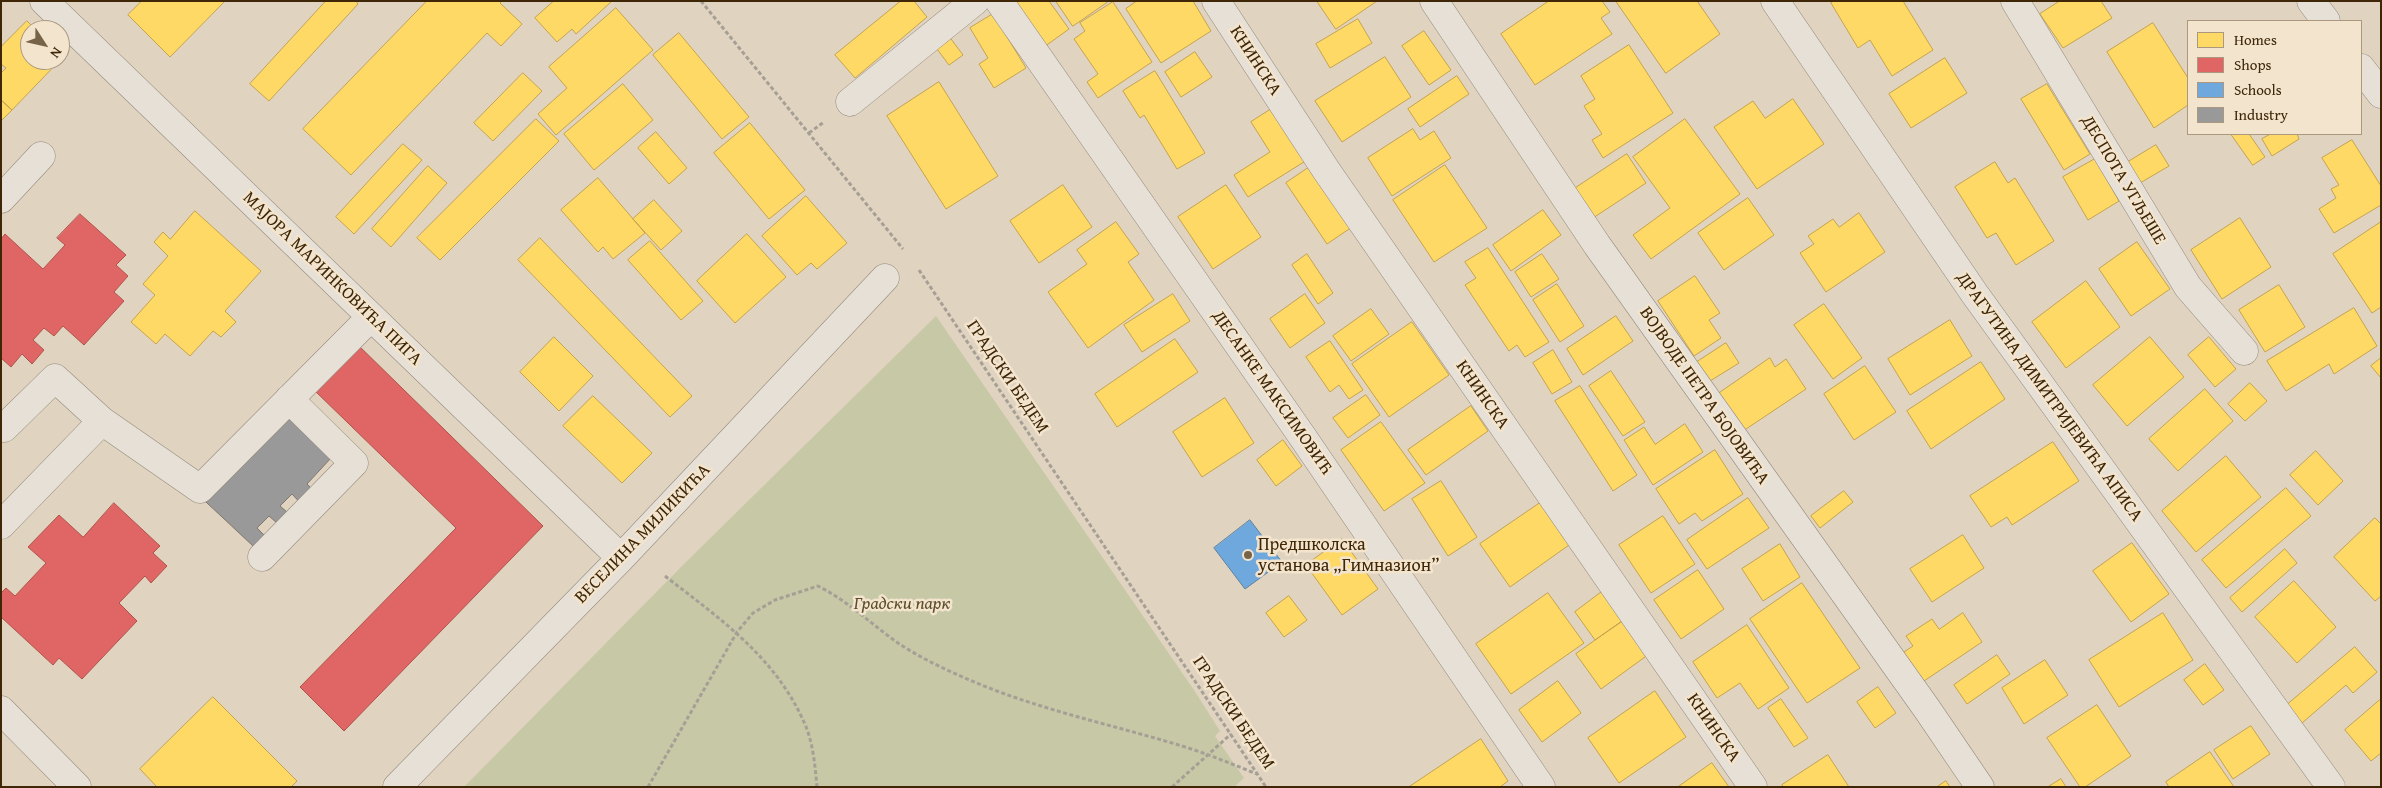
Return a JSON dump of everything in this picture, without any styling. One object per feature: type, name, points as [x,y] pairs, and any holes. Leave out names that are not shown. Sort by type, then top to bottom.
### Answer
[{"type":"street","name":"МАЈОРА МАРИНКОВИЋА ПИГА","points":[[44,1],[621,558]]},
{"type":"street","points":[[850,102],[975,1]]},
{"type":"street","name":"ДЕСАНКЕ МАКСИМОВИЋ","points":[[999,1],[1302,436],[1541,787]]},
{"type":"street","name":"КНИНСКА","points":[[1216,1],[1326,170],[1753,787]]},
{"type":"street","name":"ВОЈВОДЕ ПЕТРА БОЈОВИЋА","points":[[1434,1],[1596,245],[1927,709],[1980,787]]},
{"type":"street","name":"ДРАГУТИНА ДИМИТРИЈЕВИЋА АПИСА","points":[[1776,1],[1974,293],[2331,787]]},
{"type":"street","name":"ДЕСПОТА УГЉЕШЕ","points":[[2015,1],[2188,287],[2244,350]]},
{"type":"street","points":[[2311,1],[2325,20]]},
{"type":"street","points":[[2362,69],[2381,94]]},
{"type":"street","points":[[1,199],[41,156]]},
{"type":"street","name":"ВЕСЕЛИНА МИЛИКИЋА","points":[[397,787],[621,558],[884,278]]},
{"type":"street","points":[[2,428],[55,378],[102,421],[200,489],[371,317]]},
{"type":"street","points":[[262,557],[354,463],[288,399]]},
{"type":"street","points":[[1,525],[102,421]]},
{"type":"street","points":[[1,710],[77,787]]},
{"type":"path","points":[[701,1],[904,249]]},
{"type":"path","name":"ГРАДСКИ БЕДЕМ","points":[[915,265],[1266,787]]},
{"type":"path","points":[[665,576],[737,632],[780,679],[804,721],[814,759],[817,787]]},
{"type":"path","points":[[648,787],[737,632],[753,613],[775,600],[818,586],[837,596],[898,642],[930,662],[968,679],[1084,720],[1207,755],[1257,774]]},
{"type":"path","points":[[1172,787],[1230,734]]},
{"type":"green space","name":"Градски парк","points":[[936,316],[1194,690],[1220,731],[1215,736],[1244,778],[1234,787],[464,787],[683,565]]},
{"type":"building: Homes","points":[[142,1],[225,1],[170,57],[128,15]]},
{"type":"building: Homes","points":[[326,1],[356,1],[358,4],[269,101],[250,84]]},
{"type":"building: Homes","points":[[427,1],[502,1],[500,3],[522,24],[501,46],[487,33],[351,175],[303,129]]},
{"type":"building: Homes","points":[[554,1],[612,1],[576,34],[572,29],[557,42],[535,18]]},
{"type":"building: Homes","points":[[901,1],[914,1],[927,17],[855,78],[835,55]]},
{"type":"building: Homes","points":[[1019,1],[1049,1],[1069,29],[1044,47],[1014,5]]},
{"type":"building: Homes","points":[[1056,1],[1109,1],[1073,26]]},
{"type":"building: Homes","points":[[1137,1],[1193,1],[1211,31],[1161,63],[1126,9]]},
{"type":"building: Homes","points":[[1317,1],[1377,1],[1336,29]]},
{"type":"building: Homes","points":[[1549,1],[1602,1],[1610,12],[1601,18],[1612,34],[1535,85],[1501,34]]},
{"type":"building: Homes","points":[[1616,1],[1697,1],[1720,34],[1666,73]]},
{"type":"building: Homes","points":[[1834,1],[1903,1],[1933,50],[1892,76],[1870,40],[1858,48],[1831,3]]},
{"type":"building: Homes","points":[[2060,1],[2101,1],[2112,18],[2063,48],[2040,14]]},
{"type":"building: Homes","points":[[1113,2],[1152,62],[1098,98],[1087,82],[1098,74],[1074,39],[1085,31],[1080,23]]},
{"type":"building: Homes","points":[[616,8],[653,50],[556,135],[538,114],[567,88],[549,67]]},
{"type":"building: Homes","points":[[993,14],[1026,68],[994,88],[979,64],[988,58],[970,28]]},
{"type":"building: Homes","points":[[1358,19],[1372,43],[1330,68],[1316,44]]},
{"type":"building: Homes","points":[[2153,23],[2187,76],[2187,106],[2154,128],[2107,52]]},
{"type":"building: Homes","points":[[20,28],[20,70],[50,70],[12,110],[1,100],[1,73],[6,68],[1,64],[1,47]]},
{"type":"building: Homes","points":[[1424,31],[1451,70],[1429,85],[1402,46]]},
{"type":"building: Homes","points":[[679,33],[749,117],[722,139],[653,55]]},
{"type":"building: Homes","points":[[951,39],[963,55],[949,65],[937,49]]},
{"type":"building: Homes","points":[[1629,45],[1673,113],[1603,158],[1592,140],[1602,134],[1584,106],[1595,99],[1581,76]]},
{"type":"building: Homes","points":[[1195,52],[1212,77],[1181,97],[1165,72]]},
{"type":"building: Homes","points":[[1385,57],[1411,97],[1342,142],[1315,101]]},
{"type":"building: Homes","points":[[1945,58],[1967,93],[1911,128],[1889,94]]},
{"type":"building: Homes","points":[[1155,71],[1205,153],[1177,169],[1144,115],[1140,118],[1123,91]]},
{"type":"building: Homes","points":[[523,73],[542,91],[493,141],[474,123]]},
{"type":"building: Homes","points":[[1457,76],[1469,94],[1420,127],[1408,109]]},
{"type":"building: Homes","points":[[939,82],[998,176],[946,209],[887,116]]},
{"type":"building: Homes","points":[[623,84],[653,120],[594,170],[564,134]]},
{"type":"building: Homes","points":[[2047,84],[2090,154],[2064,170],[2021,99]]},
{"type":"building: Homes","points":[[1793,99],[1824,144],[1757,189],[1714,127],[1753,101],[1765,118]]},
{"type":"building: Homes","points":[[1,100],[12,110],[1,121]]},
{"type":"building: Homes","points":[[1273,108],[1307,160],[1248,197],[1234,175],[1270,152],[1251,122]]},
{"type":"building: Homes","points":[[536,119],[559,141],[440,260],[417,238]]},
{"type":"building: Homes","points":[[1685,119],[1740,194],[1651,259],[1633,235],[1670,208],[1633,157]]},
{"type":"building: Homes","points":[[750,123],[805,190],[769,219],[714,153]]},
{"type":"building: Homes","points":[[1413,129],[1420,140],[1434,131],[1451,158],[1392,196],[1368,158]]},
{"type":"building: Homes","points":[[656,132],[687,168],[669,184],[638,148]]},
{"type":"building: Homes","points":[[2232,135],[2250,135],[2265,157],[2253,165]]},
{"type":"building: Homes","points":[[2269,135],[2297,135],[2299,139],[2272,156],[2262,139]]},
{"type":"building: Homes","points":[[2352,140],[2381,186],[2381,205],[2334,233],[2319,209],[2336,198],[2331,189],[2339,185],[2322,158]]},
{"type":"building: Homes","points":[[403,144],[422,160],[354,234],[336,217]]},
{"type":"building: Homes","points":[[2156,145],[2169,166],[2140,183],[2128,162]]},
{"type":"building: Homes","points":[[1627,154],[1646,183],[1593,218],[1574,189]]},
{"type":"building: Homes","points":[[2095,159],[2119,201],[2088,220],[2063,177]]},
{"type":"building: Homes","points":[[1995,162],[2008,183],[2015,178],[2054,241],[2016,265],[1996,233],[1987,238],[1955,187]]},
{"type":"building: Homes","points":[[1445,165],[1487,228],[1434,262],[1393,200]]},
{"type":"building: Homes","points":[[428,166],[447,183],[391,247],[372,229]]},
{"type":"building: Homes","points":[[1311,166],[1352,227],[1327,244],[1286,183]]},
{"type":"building: Homes","points":[[598,178],[645,233],[613,259],[603,247],[598,252],[561,210]]},
{"type":"building: Homes","points":[[1063,185],[1092,227],[1039,263],[1010,221]]},
{"type":"building: Homes","points":[[1226,185],[1261,237],[1213,269],[1178,217]]},
{"type":"building: Homes","points":[[806,196],[847,243],[817,269],[811,263],[797,275],[762,236]]},
{"type":"building: Homes","points":[[1748,198],[1774,235],[1724,270],[1698,233]]},
{"type":"building: Homes","points":[[654,200],[682,231],[661,250],[633,219]]},
{"type":"building: Homes","points":[[1543,210],[1561,235],[1511,271],[1493,245]]},
{"type":"building: Homes","points":[[195,211],[261,271],[225,311],[236,322],[221,337],[213,331],[190,356],[165,334],[156,344],[131,322],[155,295],[143,284],[168,256],[154,242],[163,232],[170,239]]},
{"type":"building: Homes","points":[[1859,213],[1885,252],[1826,292],[1800,253],[1814,244],[1808,236],[1833,219],[1839,227]]},
{"type":"building: Homes","points":[[2240,218],[2271,267],[2222,299],[2191,250]]},
{"type":"building: Homes","points":[[1116,222],[1139,254],[1128,262],[1154,300],[1088,348],[1048,292],[1087,264],[1077,250]]},
{"type":"building: Homes","points":[[2381,222],[2381,307],[2372,313],[2333,254]]},
{"type":"building: Homes","points":[[747,234],[786,277],[735,323],[697,281]]},
{"type":"building: Homes","points":[[540,238],[692,396],[670,417],[518,260]]},
{"type":"building: Homes","points":[[650,241],[703,301],[681,320],[628,260]]},
{"type":"building: Homes","points":[[2137,242],[2170,289],[2131,316],[2099,269]]},
{"type":"building: Homes","points":[[1488,248],[1549,342],[1525,357],[1517,345],[1509,351],[1465,285],[1476,278],[1465,262]]},
{"type":"building: Homes","points":[[1307,254],[1333,293],[1318,304],[1292,265]]},
{"type":"building: Homes","points":[[1542,254],[1559,279],[1531,297],[1515,272]]},
{"type":"building: Homes","points":[[1695,276],[1720,313],[1709,320],[1721,338],[1694,356],[1658,301]]},
{"type":"building: Homes","points":[[2086,281],[2120,327],[2066,368],[2032,322]]},
{"type":"building: Homes","points":[[1557,284],[1584,326],[1560,342],[1533,300]]},
{"type":"building: Homes","points":[[2279,285],[2305,327],[2265,352],[2239,310]]},
{"type":"building: Homes","points":[[1173,294],[1190,321],[1142,352],[1124,325]]},
{"type":"building: Homes","points":[[1305,294],[1325,323],[1290,348],[1270,319]]},
{"type":"building: Homes","points":[[1824,304],[1862,358],[1833,379],[1794,325]]},
{"type":"building: Homes","points":[[2354,308],[2377,346],[2334,374],[2329,364],[2286,391],[2267,361]]},
{"type":"building: Homes","points":[[1371,309],[1389,334],[1351,361],[1333,336]]},
{"type":"building: Homes","points":[[1616,316],[1633,341],[1583,375],[1567,349]]},
{"type":"building: Homes","points":[[1950,320],[1972,356],[1910,395],[1888,359]]},
{"type":"building: Homes","points":[[1412,322],[1449,375],[1389,417],[1352,364]]},
{"type":"building: Homes","points":[[554,337],[593,376],[559,411],[520,372]]},
{"type":"building: Homes","points":[[2150,337],[2184,377],[2127,426],[2093,385]]},
{"type":"building: Homes","points":[[2209,337],[2236,369],[2215,387],[2188,355]]},
{"type":"building: Homes","points":[[1175,339],[1198,372],[1117,427],[1095,394]]},
{"type":"building: Homes","points":[[1330,341],[1363,390],[1349,399],[1339,385],[1330,392],[1306,357]]},
{"type":"building: Homes","points":[[1726,343],[1739,363],[1710,381],[1697,362]]},
{"type":"building: Homes","points":[[1553,350],[1572,382],[1552,394],[1533,363]]},
{"type":"building: Homes","points":[[1770,358],[1775,367],[1786,359],[1806,389],[1743,431],[1718,394]]},
{"type":"building: Homes","points":[[2381,358],[2381,378],[2371,366]]},
{"type":"building: Homes","points":[[1981,362],[2005,399],[1931,449],[1907,411]]},
{"type":"building: Homes","points":[[1865,366],[1896,412],[1854,440],[1824,394]]},
{"type":"building: Homes","points":[[1611,371],[1645,422],[1623,436],[1589,386]]},
{"type":"building: Homes","points":[[2250,383],[2267,401],[2245,421],[2228,404]]},
{"type":"building: Homes","points":[[1580,386],[1637,475],[1613,491],[1555,401]]},
{"type":"building: Homes","points":[[2205,389],[2233,421],[2178,471],[2149,439]]},
{"type":"building: Homes","points":[[1366,395],[1380,415],[1348,438],[1333,418]]},
{"type":"building: Homes","points":[[593,396],[652,453],[622,483],[563,426]]},
{"type":"building: Homes","points":[[1225,398],[1254,443],[1202,477],[1173,432]]},
{"type":"building: Homes","points":[[1471,406],[1488,431],[1426,475],[1408,450]]},
{"type":"building: Homes","points":[[1381,422],[1425,483],[1384,511],[1341,450]]},
{"type":"building: Homes","points":[[1685,424],[1703,452],[1653,485],[1624,440],[1644,427],[1655,444]]},
{"type":"building: Homes","points":[[1283,440],[1302,466],[1276,486],[1257,460]]},
{"type":"building: Homes","points":[[2053,442],[2079,481],[2012,525],[2007,517],[1991,527],[1970,496]]},
{"type":"building: Homes","points":[[1715,450],[1743,494],[1702,521],[1695,513],[1679,524],[1656,489]]},
{"type":"building: Homes","points":[[2316,451],[2343,481],[2318,505],[2290,475]]},
{"type":"building: Homes","points":[[2226,456],[2261,497],[2196,552],[2162,511]]},
{"type":"building: Homes","points":[[1441,481],[1477,537],[1448,556],[1412,499]]},
{"type":"building: Homes","points":[[2286,488],[2311,516],[2226,588],[2202,560]]},
{"type":"building: Homes","points":[[1844,491],[1853,502],[1820,528],[1811,516]]},
{"type":"building: Homes","points":[[1748,498],[1769,528],[1707,569],[1687,540]]},
{"type":"building: Homes","points":[[1540,503],[1569,545],[1510,587],[1480,544]]},
{"type":"building: Homes","points":[[1663,516],[1695,564],[1651,593],[1619,545]]},
{"type":"building: Homes","points":[[2375,518],[2381,524],[2381,596],[2375,601],[2334,557]]},
{"type":"building: Homes","points":[[1963,535],[1984,568],[1932,602],[1910,569]]},
{"type":"building: Homes","points":[[1342,539],[1378,589],[1342,615],[1306,565]]},
{"type":"building: Homes","points":[[2132,543],[2169,594],[2131,622],[2093,571]]},
{"type":"building: Homes","points":[[1780,544],[1800,577],[1763,601],[1742,569]]},
{"type":"building: Homes","points":[[2285,549],[2297,563],[2242,612],[2230,598]]},
{"type":"building: Homes","points":[[1698,570],[1724,609],[1681,639],[1654,600]]},
{"type":"building: Homes","points":[[2294,581],[2336,627],[2297,663],[2255,617]]},
{"type":"building: Homes","points":[[1802,583],[1860,668],[1807,703],[1750,619]]},
{"type":"building: Homes","points":[[1603,591],[1624,620],[1595,640],[1575,612]]},
{"type":"building: Homes","points":[[1548,593],[1584,643],[1511,694],[1476,644]]},
{"type":"building: Homes","points":[[1289,596],[1307,620],[1284,637],[1266,613]]},
{"type":"building: Homes","points":[[1963,613],[1982,642],[1918,685],[1898,656],[1913,646],[1906,636],[1932,619],[1939,629]]},
{"type":"building: Homes","points":[[2163,613],[2193,660],[2119,707],[2089,660]]},
{"type":"building: Homes","points":[[1624,620],[1649,654],[1601,689],[1576,654]]},
{"type":"building: Homes","points":[[1747,625],[1789,688],[1758,709],[1740,683],[1717,698],[1693,662]]},
{"type":"building: Homes","points":[[2355,647],[2377,672],[2353,693],[2346,685],[2302,723],[2287,705]]},
{"type":"building: Homes","points":[[1997,655],[2010,674],[1967,704],[1954,685]]},
{"type":"building: Homes","points":[[2045,660],[2068,695],[2024,724],[2002,688]]},
{"type":"building: Homes","points":[[2205,664],[2224,690],[2203,705],[2184,680]]},
{"type":"building: Homes","points":[[1558,681],[1581,713],[1542,742],[1519,710]]},
{"type":"building: Homes","points":[[1878,687],[1896,713],[1875,728],[1857,702]]},
{"type":"building: Homes","points":[[1655,691],[1686,737],[1619,783],[1588,738]]},
{"type":"building: Homes","points":[[213,697],[297,781],[291,787],[157,787],[140,769]]},
{"type":"building: Homes","points":[[1781,699],[1808,738],[1794,747],[1768,708]]},
{"type":"building: Homes","points":[[2381,699],[2381,753],[2371,761],[2345,730]]},
{"type":"building: Homes","points":[[2097,705],[2131,756],[2085,787],[2080,787],[2047,738]]},
{"type":"building: Homes","points":[[2251,726],[2270,754],[2233,779],[2214,750]]},
{"type":"building: Homes","points":[[1481,739],[1508,781],[1500,787],[1409,787]]},
{"type":"building: Homes","points":[[2210,752],[2234,787],[2169,787],[2166,782]]},
{"type":"building: Homes","points":[[1828,755],[1849,787],[1784,787],[1782,785]]},
{"type":"building: Homes","points":[[1712,763],[1729,787],[1678,787]]},
{"type":"building: Homes","points":[[2061,779],[2066,787],[2048,787]]},
{"type":"building: Homes","points":[[1946,781],[1950,787],[1937,787]]},
{"type":"building: Shops","points":[[80,214],[126,255],[116,265],[128,276],[114,292],[124,301],[84,345],[63,326],[54,336],[44,328],[33,340],[44,350],[32,364],[22,354],[11,367],[1,358],[1,239],[5,234],[43,269],[65,245],[57,238]]},
{"type":"building: Shops","points":[[356,343],[543,526],[344,731],[300,687],[456,528],[312,388]]},
{"type":"building: Shops","points":[[114,503],[160,546],[153,553],[167,566],[151,583],[145,576],[119,603],[137,621],[82,679],[59,658],[53,665],[1,617],[1,593],[6,588],[15,596],[46,563],[28,547],[59,515],[83,537]]},
{"type":"building: Schools","name":"Предшколска установа „Гимназион”","points":[[1250,520],[1282,562],[1245,589],[1214,548]]},
{"type":"building: Industry","points":[[288,416],[331,458],[307,484],[315,492],[303,506],[292,494],[280,506],[287,512],[277,523],[269,516],[257,528],[264,535],[253,546],[206,502]]},
{"type":"place","name":"Предшколска установа „Гимназион”","points":[[1248,555]]}]
